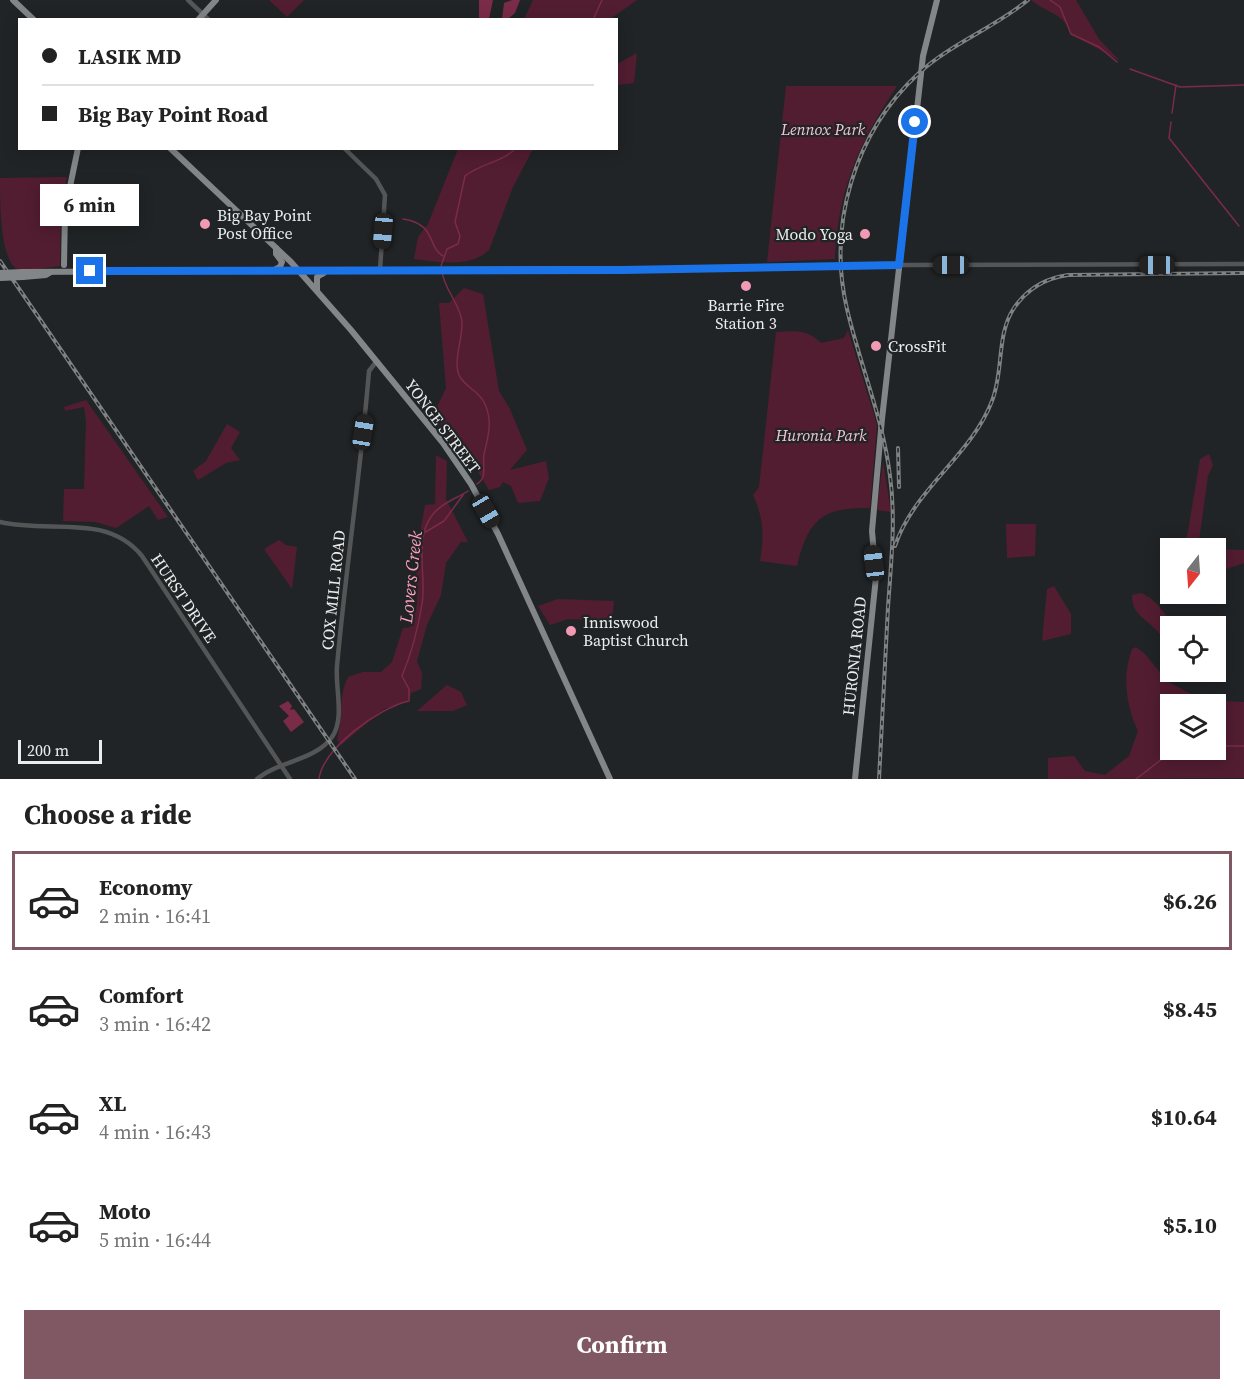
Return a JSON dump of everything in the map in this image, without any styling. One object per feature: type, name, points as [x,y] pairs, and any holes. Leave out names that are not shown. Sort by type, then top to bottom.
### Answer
[{"type":"main road","points":[[14,0],[32,18]]},
{"type":"main road","points":[[200,17],[216,0]]},
{"type":"main road","name":"HURONIA ROAD","points":[[855,779],[876,577],[872,531],[899,265],[923,56],[937,0]]},
{"type":"main road","points":[[64,265],[65,211],[78,150]]},
{"type":"main road","name":"YONGE STREET","points":[[172,150],[317,290],[443,443],[492,522],[610,779]]},
{"type":"main road","points":[[269,270],[282,265],[276,254],[276,248]]},
{"type":"main road","points":[[0,277],[51,272],[610,269]]},
{"type":"main road","points":[[317,290],[318,275],[331,272]]},
{"type":"street","points":[[188,0],[200,17]]},
{"type":"street","points":[[346,150],[376,179],[385,195],[380,270]]},
{"type":"street","points":[[610,269],[1244,264]]},
{"type":"street","name":"COX MILL ROAD","points":[[257,779],[280,765],[328,743],[337,725],[337,667],[369,371],[376,362]]},
{"type":"street","name":"HURST DRIVE","points":[[0,522],[99,529],[130,544],[142,556],[290,779]]},
{"type":"green space","points":[[269,0],[304,0],[287,17]]},
{"type":"green space","points":[[533,0],[637,0],[611,18],[524,18]]},
{"type":"green space","points":[[1031,0],[1076,0],[1099,39],[1120,61],[1071,34],[1060,17]]},
{"type":"green space","points":[[637,53],[634,83],[618,85],[618,63]]},
{"type":"green space","name":"Lennox Park","points":[[786,86],[897,86],[861,147],[853,168],[841,210],[835,259],[767,262]]},
{"type":"green space","points":[[458,150],[532,150],[513,187],[489,250],[482,256],[463,262],[414,259],[418,237],[428,224]]},
{"type":"green space","points":[[67,177],[61,206],[60,266],[31,270],[17,269],[11,263],[4,242],[0,178]]},
{"type":"green space","points":[[464,288],[483,294],[499,391],[510,409],[527,450],[510,470],[546,461],[549,478],[540,501],[518,503],[511,486],[503,482],[500,487],[489,490],[477,470],[451,441],[434,413],[446,388],[439,303],[449,303]]},
{"type":"green space","name":"Huronia Park","points":[[848,330],[877,425],[870,508],[840,510],[820,519],[806,537],[797,566],[760,561],[762,528],[753,495],[759,487],[776,332],[806,333],[821,343],[844,338]]},
{"type":"green space","points":[[86,400],[168,517],[158,520],[149,506],[116,528],[95,522],[63,521],[64,489],[84,489],[86,421],[84,407],[65,411],[64,407]]},
{"type":"green space","points":[[227,424],[240,432],[231,448],[240,460],[226,463],[198,480],[193,471],[206,461]]},
{"type":"green space","points":[[1209,454],[1213,465],[1208,476],[1199,538],[1187,538],[1200,459]]},
{"type":"green space","points":[[436,455],[447,461],[446,499],[468,542],[461,542],[446,563],[441,595],[427,625],[417,661],[422,673],[421,689],[411,693],[409,701],[384,709],[341,745],[337,740],[343,692],[348,677],[363,672],[381,672],[392,662],[403,628],[411,627],[417,604],[416,555],[425,505],[435,504]]},
{"type":"green space","points":[[883,461],[891,512],[877,510]]},
{"type":"green space","points":[[1006,524],[1036,524],[1035,556],[1007,558]]},
{"type":"green space","points":[[279,540],[286,545],[297,547],[292,589],[264,549]]},
{"type":"green space","points":[[1226,549],[1244,550],[1244,563],[1226,569]]},
{"type":"green space","points":[[1054,586],[1071,614],[1071,634],[1042,641],[1047,589]]},
{"type":"green space","points":[[1140,593],[1146,595],[1164,612],[1167,616],[1160,616],[1160,634],[1137,612],[1132,602],[1132,595]]},
{"type":"green space","points":[[558,599],[614,601],[612,621],[568,619],[550,625],[538,606]]},
{"type":"green space","points":[[1136,647],[1160,672],[1160,682],[1169,682],[1191,694],[1160,694],[1160,760],[1226,760],[1226,701],[1244,702],[1244,778],[1048,779],[1048,758],[1074,756],[1085,771],[1105,775],[1129,756],[1138,731],[1128,701],[1126,680],[1132,649]]},
{"type":"green space","points":[[447,685],[461,692],[467,705],[453,711],[417,711]]},
{"type":"shaded area","points":[[479,0],[493,0],[489,18],[479,18]]},
{"type":"shaded area","points":[[520,0],[515,13],[509,18],[502,18],[504,3]]},
{"type":"shaded area","points":[[288,701],[292,706],[290,710],[294,709],[304,722],[291,732],[283,721],[289,716],[279,706]]},
{"type":"waterway","name":"Lovers Creek","points":[[594,18],[602,0]]},
{"type":"waterway","points":[[1050,0],[1060,7],[1071,34],[1099,47],[1117,62]]},
{"type":"waterway","points":[[1130,69],[1180,87],[1244,85]]},
{"type":"waterway","points":[[1172,113],[1176,85]]},
{"type":"waterway","points":[[1171,122],[1169,138],[1239,226]]},
{"type":"waterway","name":"Lovers Creek","points":[[441,266],[447,249],[458,244],[460,236],[455,222],[465,176],[514,150]]},
{"type":"waterway","points":[[403,219],[421,226],[443,256]]},
{"type":"waterway","name":"Lovers Creek","points":[[442,271],[443,278],[461,315],[458,371],[463,381],[483,400],[489,417],[484,475],[477,484]]},
{"type":"waterway","name":"Lovers Creek","points":[[319,779],[323,767],[342,742],[383,711],[409,701],[409,689],[402,676],[409,658],[422,604],[424,534],[427,524],[437,510],[468,491]]},
{"type":"waterway","points":[[424,533],[444,521],[463,495]]},
{"type":"waterway","points":[[1226,746],[1244,746]]},
{"type":"waterway","points":[[1136,779],[1161,760]]},
{"type":"railway","points":[[879,779],[893,508],[887,454],[847,309],[842,277],[841,245],[844,213],[863,151],[878,123],[897,97],[932,62],[1028,0]]},
{"type":"railway","points":[[0,261],[355,779]]},
{"type":"railway","points":[[895,546],[915,507],[983,421],[996,389],[1002,341],[1008,319],[1019,301],[1031,290],[1052,279],[1068,275],[1244,273]]},
{"type":"railway","points":[[898,448],[899,487]]},
{"type":"place","name":"Big Bay Point Post Office","points":[[205,224]]},
{"type":"place","name":"Modo Yoga","points":[[865,234]]},
{"type":"place","name":"Barrie Fire Station 3","points":[[746,286]]},
{"type":"place","name":"CrossFit","points":[[876,346]]},
{"type":"place","name":"Inniswood Baptist Church","points":[[571,631]]},
{"type":"route","points":[[90,271],[622,270],[899,265],[915,122]]}]
